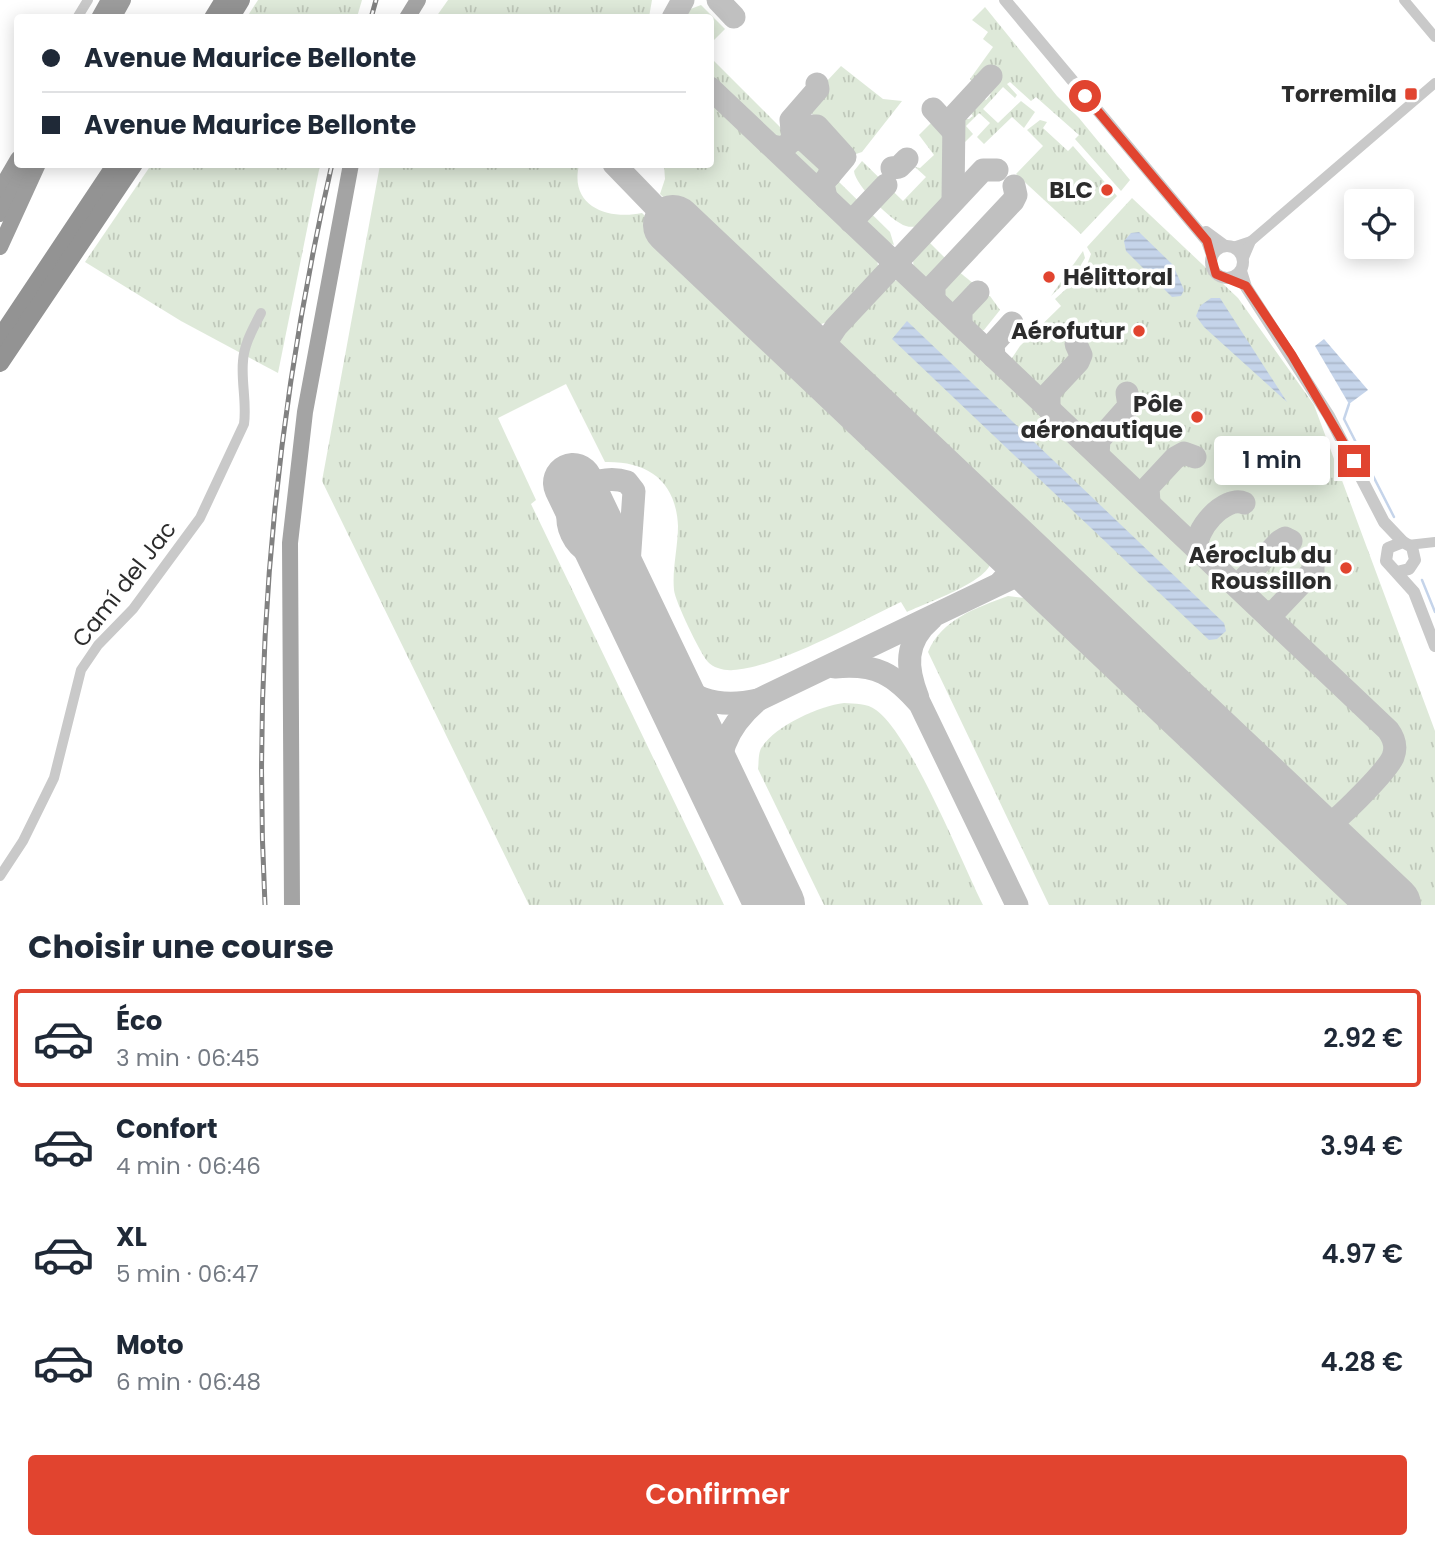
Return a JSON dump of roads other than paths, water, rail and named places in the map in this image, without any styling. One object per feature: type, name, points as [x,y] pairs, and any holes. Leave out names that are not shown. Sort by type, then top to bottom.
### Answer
[{"type":"highway","points":[[0,180],[14,158]]},
{"type":"highway","points":[[0,190],[14,166]]},
{"type":"highway","points":[[0,214],[27,168]]},
{"type":"highway","points":[[0,247],[36,168]]},
{"type":"highway","points":[[0,338],[113,168]]},
{"type":"highway","points":[[0,363],[131,168]]},
{"type":"main road","points":[[292,905],[290,543],[305,412],[350,168]]},
{"type":"main road","points":[[298,905],[297,541],[306,444],[356,168]]},
{"type":"street","points":[[1004,0],[1207,241],[1212,255],[1213,271],[1221,277],[1230,278],[1246,286]]},
{"type":"street","points":[[1013,0],[1211,238],[1229,247],[1242,265],[1246,286],[1329,416],[1384,522],[1414,551],[1414,592]]},
{"type":"street","points":[[1404,0],[1435,37]]},
{"type":"street","points":[[1212,255],[1251,241],[1433,86]]},
{"type":"street","points":[[1230,278],[1242,265],[1251,241]]},
{"type":"street","name":"Camí del Jac","points":[[0,876],[23,841],[54,778],[81,670],[98,645],[133,609],[200,518],[244,424],[246,407],[242,363],[247,342],[261,313]]},
{"type":"street","points":[[1384,522],[1388,548],[1386,561],[1414,592],[1435,646]]},
{"type":"street","points":[[1388,548],[1435,543]]},
{"type":"street","points":[[1397,572],[1405,571],[1435,543]]},
{"type":"water","points":[[1139,232],[1173,265],[1184,290],[1181,296],[1172,297],[1126,251],[1124,241],[1131,233]]},
{"type":"water","points":[[1211,298],[1220,298],[1287,402],[1204,327],[1196,316],[1200,306]]},
{"type":"water","points":[[907,321],[1224,623],[1226,631],[1217,639],[1209,640],[892,339]]},
{"type":"water","points":[[1324,339],[1368,390],[1349,404],[1315,346]]},
{"type":"waterway","points":[[1349,404],[1344,419],[1394,517]]},
{"type":"waterway","points":[[1422,580],[1435,612]]},
{"type":"railway","points":[[372,14],[376,0]]},
{"type":"railway","points":[[265,905],[262,718],[273,532],[296,348],[331,168]]},
{"type":"place","name":"Torremila","points":[[1411,94]]},
{"type":"place","name":"BLC","points":[[1107,190]]},
{"type":"place","name":"Hélittoral","points":[[1049,277]]},
{"type":"place","name":"Aérofutur","points":[[1139,331]]},
{"type":"place","name":"Pôle aéronautique","points":[[1197,417]]},
{"type":"place","name":"Aéroclub du Roussillon","points":[[1346,568]]}]
